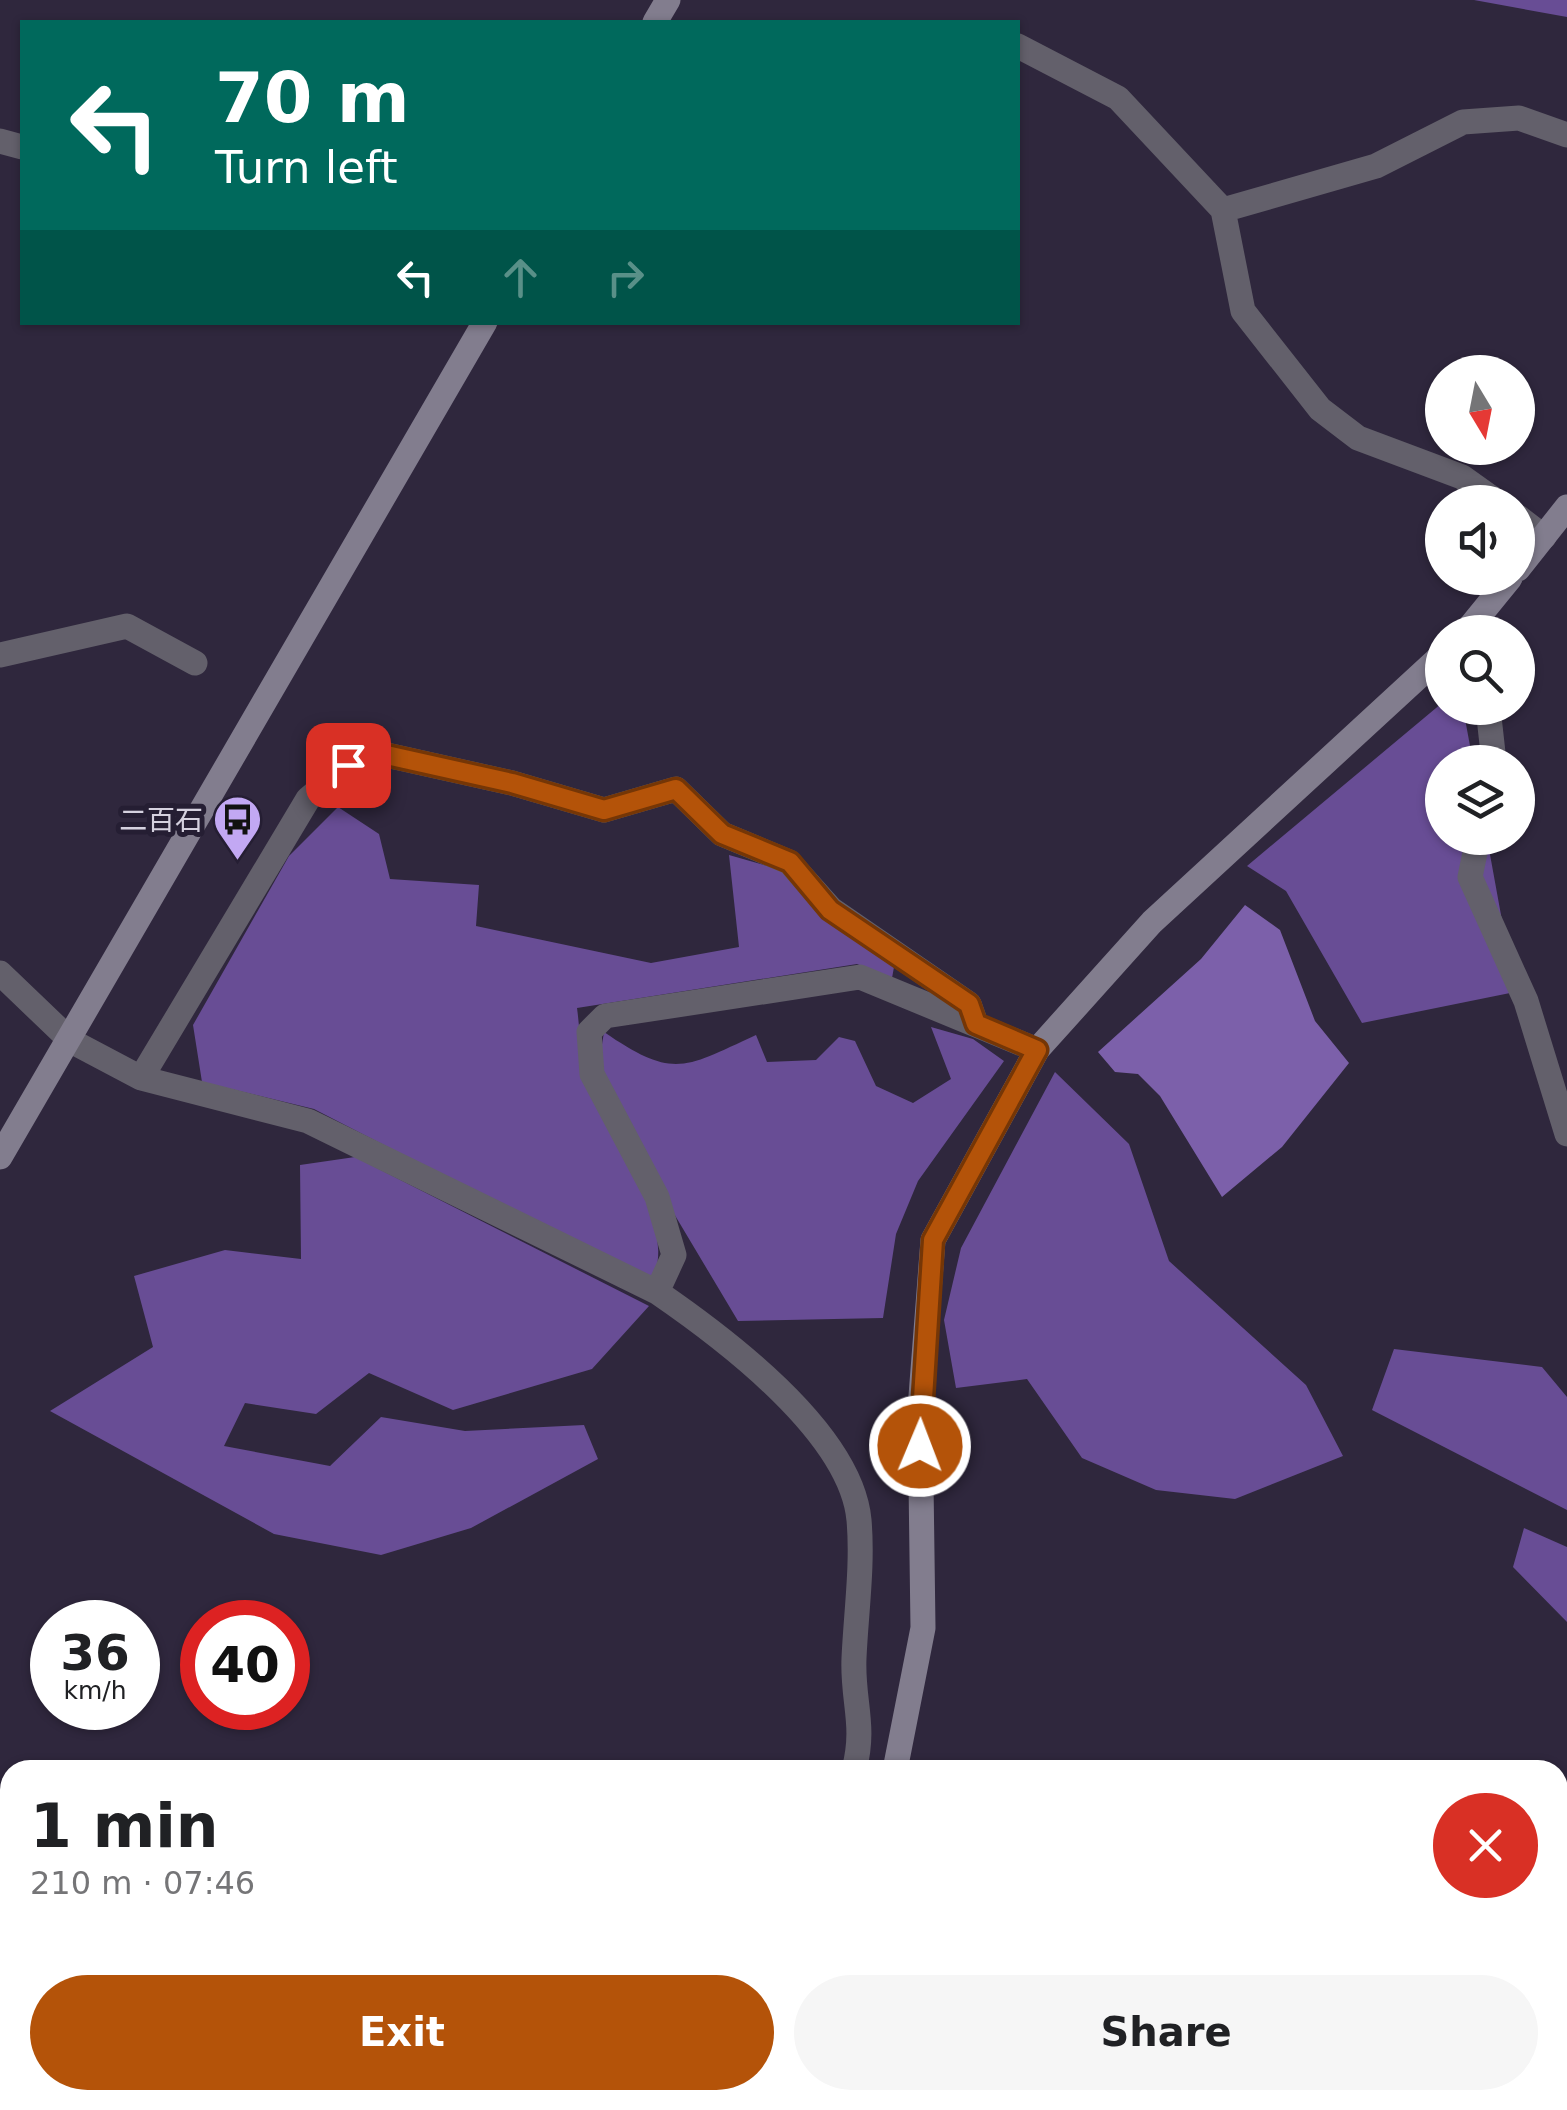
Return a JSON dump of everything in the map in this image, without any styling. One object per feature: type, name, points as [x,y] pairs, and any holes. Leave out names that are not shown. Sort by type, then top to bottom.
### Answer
[{"type":"street","points":[[1020,47],[1118,98],[1223,210],[1244,311],[1320,409],[1358,438],[1462,477],[1473,485]]},
{"type":"street","points":[[1223,210],[1376,166],[1463,122],[1519,118],[1567,135]]},
{"type":"street","points":[[0,1157],[71,1042],[484,325]]},
{"type":"street","points":[[1535,547],[1567,507]]},
{"type":"street","points":[[1535,530],[1544,536]]},
{"type":"street","points":[[1480,615],[1496,595]]},
{"type":"street","points":[[0,656],[126,626],[194,662]]},
{"type":"street","points":[[897,1760],[923,1628],[920,1409],[933,1240],[1037,1050],[1152,922],[1425,671]]},
{"type":"street","points":[[141,1078],[308,799],[348,765],[382,754],[512,783],[604,810],[676,789],[722,834],[790,862],[830,910],[969,1004],[976,1024]]},
{"type":"street","points":[[1474,855],[1470,876],[1526,1001],[1567,1134]]},
{"type":"street","points":[[0,972],[71,1042],[141,1078],[308,1121],[657,1292],[702,1323],[790,1398],[843,1472],[859,1518],[853,1676],[863,1737],[857,1760]]},
{"type":"street","points":[[657,1292],[674,1255],[657,1197],[592,1074],[589,1032],[605,1016],[860,977],[1037,1050]]},
{"type":"shaded area","points":[[1474,0],[1567,0],[1567,17]]},
{"type":"shaded area","points":[[1425,717],[1425,725],[1466,725],[1470,745],[1425,745],[1425,855],[1490,855],[1515,992],[1362,1023],[1286,891],[1247,866]]},
{"type":"shaded area","points":[[338,807],[379,834],[390,879],[479,885],[476,926],[651,963],[739,947],[729,855],[785,871],[894,967],[892,978],[857,964],[577,1008],[587,1076],[649,1205],[658,1258],[652,1283],[314,1109],[202,1082],[193,1025],[289,856]]},
{"type":"shaded area","points":[[1245,905],[1280,930],[1315,1021],[1349,1063],[1282,1147],[1222,1197],[1160,1096],[1138,1074],[1115,1072],[1098,1052],[1201,959]]},
{"type":"shaded area","points":[[931,1027],[973,1039],[1004,1061],[918,1181],[896,1234],[883,1318],[738,1321],[667,1202],[598,1069],[604,1032],[647,1057],[679,1064],[712,1055],[756,1035],[767,1062],[816,1060],[839,1037],[855,1041],[876,1086],[913,1103],[951,1079]]},
{"type":"shaded area","points":[[1055,1072],[1129,1144],[1169,1261],[1306,1385],[1343,1456],[1235,1499],[1156,1490],[1082,1458],[1027,1379],[956,1388],[944,1320],[961,1248]]},
{"type":"shaded area","points":[[355,1157],[649,1306],[592,1369],[453,1410],[369,1373],[316,1414],[245,1403],[224,1446],[330,1466],[381,1417],[465,1431],[584,1425],[598,1459],[471,1528],[381,1555],[274,1534],[50,1411],[153,1347],[134,1276],[225,1250],[301,1259],[300,1165]]},
{"type":"shaded area","points":[[1394,1349],[1542,1367],[1567,1397],[1567,1510],[1372,1410]]},
{"type":"shaded area","points":[[1524,1528],[1567,1547],[1567,1622],[1513,1567]]},
{"type":"place","name":"二百石","points":[[238,862]]},
{"type":"route","points":[[348,765],[382,754],[512,783],[604,810],[676,789],[722,834],[790,862],[830,910],[969,1004],[976,1024],[1037,1050],[933,1240],[920,1446]]}]
